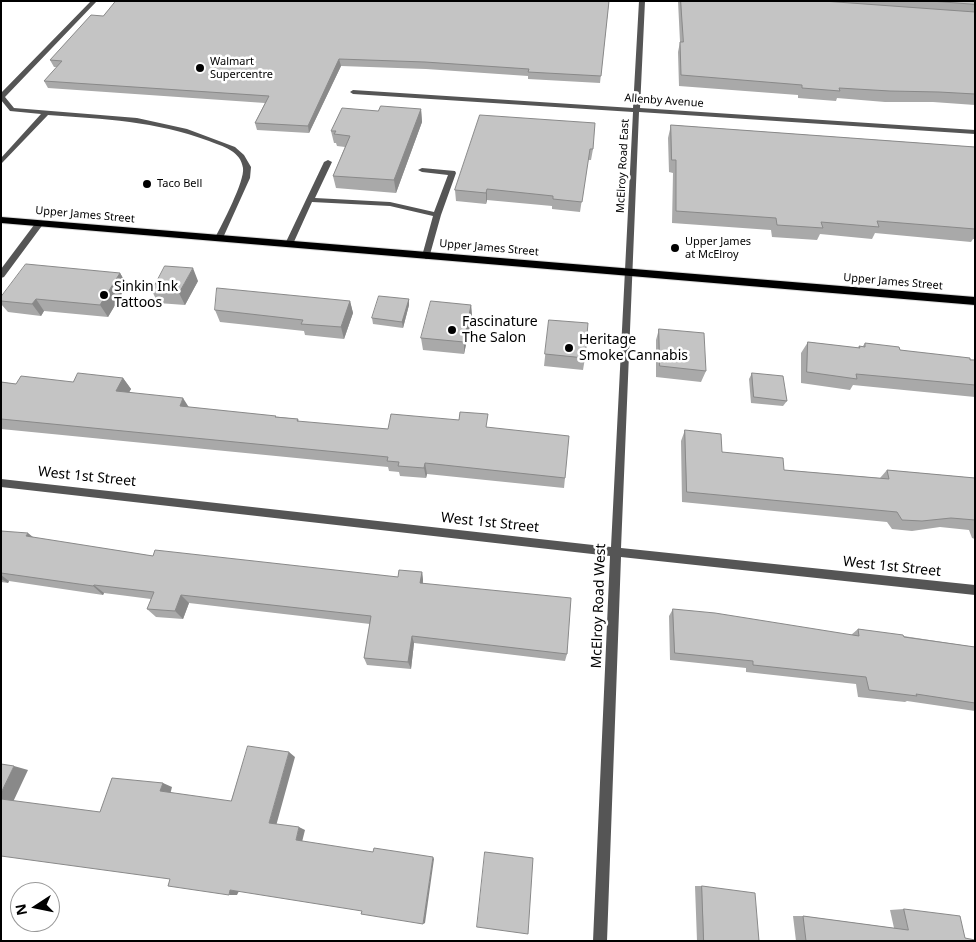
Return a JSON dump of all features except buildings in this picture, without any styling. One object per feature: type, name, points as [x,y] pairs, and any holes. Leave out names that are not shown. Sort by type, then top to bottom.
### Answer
[{"type":"main road","name":"Upper James Street","points":[[1,220],[975,301]]},
{"type":"street","points":[[94,1],[2,97],[12,110],[137,120],[185,130],[232,148],[242,156],[247,166],[246,178],[218,238]]},
{"type":"street","name":"McElroy Road East","points":[[627,272],[642,1]]},
{"type":"street","name":"Allenby Avenue","points":[[353,92],[975,132]]},
{"type":"street","points":[[1,162],[47,112]]},
{"type":"street","points":[[289,244],[328,162]]},
{"type":"street","points":[[422,170],[452,173],[437,215],[426,256]]},
{"type":"street","points":[[309,200],[390,204],[437,215]]},
{"type":"street","points":[[1,275],[40,223]]},
{"type":"street","name":"McElroy Road West","points":[[600,941],[627,272]]},
{"type":"street","name":"West 1st Street","points":[[1,483],[975,590]]},
{"type":"place","name":"Walmart Supercentre","points":[[200,68]]},
{"type":"place","name":"Taco Bell","points":[[147,184]]},
{"type":"place","name":"Upper James at McElroy","points":[[675,248]]},
{"type":"place","name":"Sinkin Ink Tattoos","points":[[104,295]]},
{"type":"place","name":"Fascinature The Salon","points":[[452,330]]},
{"type":"place","name":"Heritage Smoke Cannabis","points":[[569,348]]}]
